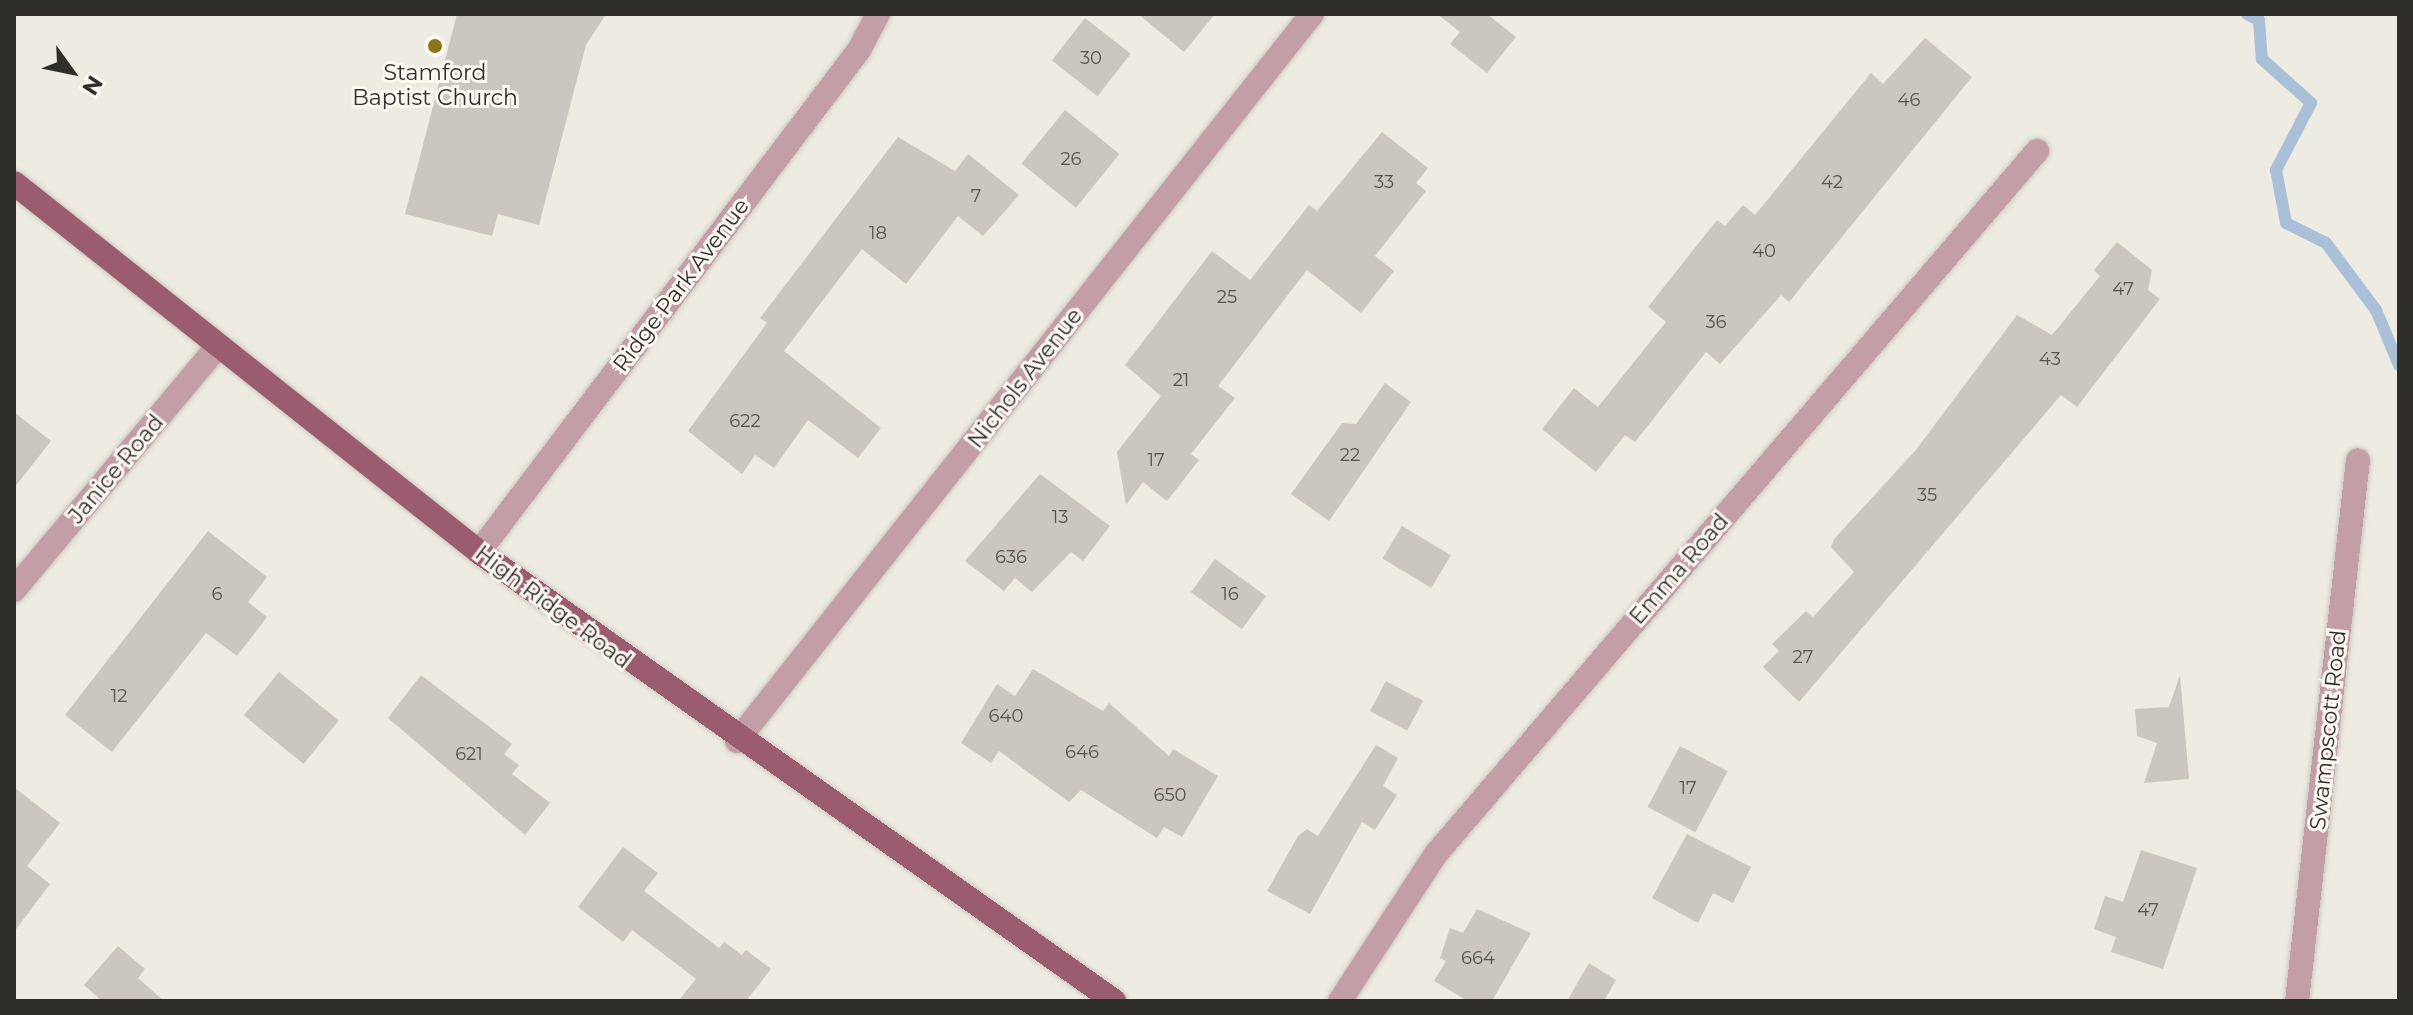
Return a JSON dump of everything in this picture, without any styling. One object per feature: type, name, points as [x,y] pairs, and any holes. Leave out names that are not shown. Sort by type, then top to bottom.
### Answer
[{"type":"main road","name":"High Ridge Road","points":[[14,183],[479,552],[737,741],[1114,1001]]},
{"type":"street","name":"Ridge Park Avenue","points":[[479,552],[859,50],[878,14]]},
{"type":"street","name":"Nichols Avenue","points":[[737,741],[1312,14]]},
{"type":"street","name":"Emma Road","points":[[1340,1001],[1436,854],[2037,151]]},
{"type":"street","name":"Janice Road","points":[[14,590],[217,347]]},
{"type":"street","name":"Swampscott Road","points":[[2297,1001],[2358,460]]},
{"type":"building","points":[[457,14],[606,14],[586,45],[539,225],[498,214],[492,236],[405,214]]},
{"type":"building","points":[[1138,14],[1215,14],[1184,52]]},
{"type":"building","points":[[1437,14],[1487,14],[1516,37],[1487,73],[1450,44],[1460,32]]},
{"type":"building","points":[[1085,18],[1131,54],[1097,96],[1052,61]]},
{"type":"building","points":[[1925,38],[1972,77],[1789,302],[1781,295],[1720,364],[1706,352],[1635,442],[1625,435],[1596,472],[1542,429],[1574,388],[1598,407],[1666,322],[1648,307],[1717,220],[1725,226],[1743,205],[1755,215],[1871,73],[1883,84]]},
{"type":"building","points":[[1065,110],[1119,154],[1076,208],[1022,164]]},
{"type":"building","points":[[1382,132],[1428,168],[1416,183],[1426,191],[1375,256],[1394,271],[1361,313],[1307,270],[1218,386],[1235,398],[1191,454],[1199,460],[1167,501],[1143,482],[1126,505],[1117,452],[1161,396],[1125,365],[1212,251],[1250,280],[1309,205],[1317,211]]},
{"type":"building","points":[[898,137],[955,171],[968,154],[1019,195],[983,236],[958,216],[906,284],[862,249],[784,351],[881,428],[858,458],[808,420],[774,468],[755,455],[742,474],[688,431],[767,323],[760,318]]},
{"type":"building","points":[[2117,242],[2152,270],[2148,290],[2160,299],[2077,407],[2061,395],[1799,702],[1763,667],[1779,651],[1772,644],[1806,611],[1813,617],[1854,572],[1831,547],[1834,539],[1915,451],[2017,315],[2052,335],[2100,276],[2094,270]]},
{"type":"building","points":[[1385,383],[1411,402],[1329,521],[1291,494],[1342,423],[1356,424]]},
{"type":"building","points":[[14,412],[51,441],[14,488]]},
{"type":"building","points":[[1040,474],[1110,526],[1083,561],[1071,552],[1032,592],[1015,578],[1004,591],[965,561]]},
{"type":"building","points":[[1402,526],[1451,555],[1431,588],[1382,559]]},
{"type":"building","points":[[208,531],[267,577],[248,602],[267,617],[237,656],[206,633],[112,752],[65,715]]},
{"type":"building","points":[[1215,559],[1266,596],[1242,629],[1191,592]]},
{"type":"building","points":[[1033,669],[1103,711],[1109,703],[1169,756],[1173,749],[1218,776],[1182,837],[1164,827],[1157,838],[1081,790],[1069,802],[999,751],[991,763],[961,743],[997,684],[1015,696]]},
{"type":"building","points":[[279,672],[339,720],[304,764],[244,716]]},
{"type":"building","points":[[421,675],[512,744],[504,754],[519,765],[512,774],[550,803],[525,835],[388,718]]},
{"type":"building","points":[[2180,675],[2189,779],[2144,783],[2157,743],[2137,736],[2135,709],[2169,707]]},
{"type":"building","points":[[1386,681],[1423,701],[1407,731],[1370,711]]},
{"type":"building","points":[[1376,745],[1398,758],[1383,786],[1397,795],[1375,830],[1362,822],[1310,914],[1267,891],[1298,836],[1307,829],[1318,836]]},
{"type":"building","points":[[1680,746],[1728,771],[1695,832],[1648,807]]},
{"type":"building","points":[[14,787],[60,823],[27,866],[50,884],[14,932]]},
{"type":"building","points":[[1687,834],[1751,867],[1733,903],[1713,893],[1698,923],[1652,898]]},
{"type":"building","points":[[623,847],[658,873],[644,891],[719,948],[724,942],[742,955],[746,950],[771,969],[746,1001],[678,1001],[696,979],[632,930],[623,942],[578,907]]},
{"type":"building","points":[[2141,850],[2197,868],[2163,969],[2111,952],[2116,937],[2094,929],[2105,896],[2123,902]]},
{"type":"building","points":[[1477,909],[1531,933],[1492,1001],[1468,1001],[1434,981],[1446,961],[1440,958],[1450,928],[1463,933]]},
{"type":"building","points":[[118,946],[145,969],[138,978],[164,1001],[102,1001],[84,985]]},
{"type":"building","points":[[1589,963],[1616,980],[1604,1001],[1567,1001]]},
{"type":"waterway","points":[[2247,14],[2259,20],[2262,59],[2311,103],[2276,170],[2286,223],[2326,243],[2376,310],[2399,365]]},
{"type":"place","name":"Stamford Baptist Church","points":[[435,46]]}]
